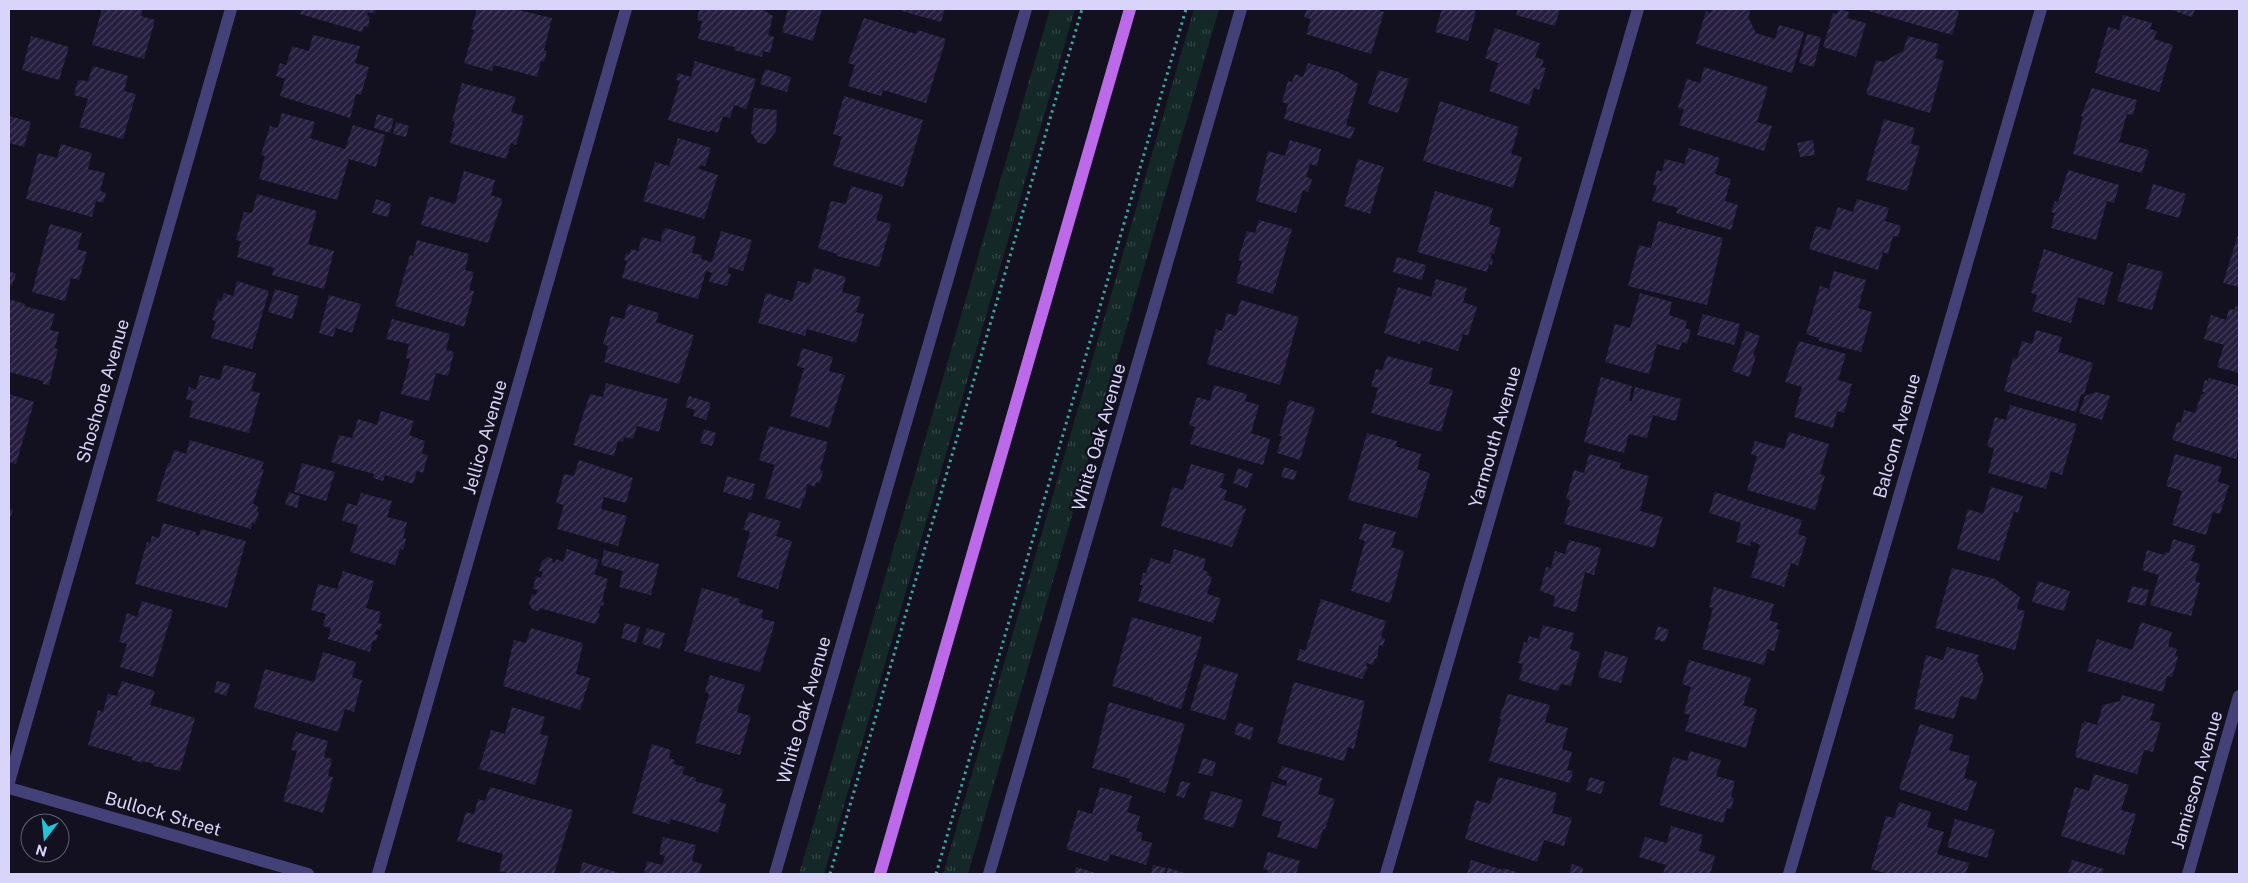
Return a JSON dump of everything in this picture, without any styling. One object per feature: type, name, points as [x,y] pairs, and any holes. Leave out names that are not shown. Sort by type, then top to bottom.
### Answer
[{"type":"main road","points":[[880,874],[1130,9]]},
{"type":"street","name":"Shoshone Avenue","points":[[9,782],[232,9]]},
{"type":"street","name":"Jellico Avenue","points":[[378,874],[626,9]]},
{"type":"street","name":"White Oak Avenue","points":[[775,874],[1026,9]]},
{"type":"street","name":"White Oak Avenue","points":[[989,874],[1241,9]]},
{"type":"street","name":"Yarmouth Avenue","points":[[1386,874],[1638,9]]},
{"type":"street","name":"Balcom Avenue","points":[[1789,874],[2040,9]]},
{"type":"street","name":"Jamieson Avenue","points":[[2188,874],[2239,696]]},
{"type":"street","name":"Bullock Street","points":[[9,788],[308,874]]},
{"type":"path","points":[[830,874],[1082,9]]},
{"type":"path","points":[[936,874],[1186,9]]},
{"type":"green space","points":[[1050,9],[1075,9],[824,874],[799,874]]},
{"type":"green space","points":[[1194,9],[1219,9],[968,874],[943,874]]},
{"type":"building","points":[[102,9],[143,9],[141,16],[155,20],[144,59],[92,45]]},
{"type":"building","points":[[302,9],[376,9],[375,14],[368,12],[367,16],[370,17],[368,27],[364,26],[362,32],[300,14]]},
{"type":"building","points":[[477,9],[514,9],[552,18],[544,50],[547,51],[544,62],[541,61],[537,77],[494,65],[492,71],[464,63],[474,30],[471,29]]},
{"type":"building","points":[[699,9],[762,9],[773,16],[768,35],[774,37],[770,53],[763,51],[762,57],[734,50],[735,47],[698,39],[702,21],[697,20]]},
{"type":"building","points":[[788,9],[822,9],[813,41],[782,32]]},
{"type":"building","points":[[895,9],[945,9],[941,22]]},
{"type":"building","points":[[1307,9],[1375,9],[1384,12],[1371,54],[1306,34],[1311,19],[1304,17]]},
{"type":"building","points":[[1442,9],[1476,11],[1468,41],[1435,32]]},
{"type":"building","points":[[1518,9],[1560,9],[1555,26],[1516,15]]},
{"type":"building","points":[[1712,9],[1751,9],[1748,17],[1756,33],[1775,39],[1779,25],[1804,32],[1792,73],[1696,44],[1706,11],[1710,13]]},
{"type":"building","points":[[1839,9],[1849,12],[1847,18],[1866,23],[1856,57],[1823,47],[1833,13],[1837,14]]},
{"type":"building","points":[[1865,9],[1958,9],[1959,12],[1952,35]]},
{"type":"building","points":[[2168,9],[2195,9],[2192,17]]},
{"type":"building","points":[[2123,15],[2152,23],[2150,29],[2157,31],[2154,39],[2173,45],[2159,92],[2095,73],[2108,27],[2119,30]]},
{"type":"building","points":[[864,18],[916,34],[918,30],[946,39],[926,103],[883,90],[881,96],[848,86],[855,65],[848,63]]},
{"type":"building","points":[[1495,28],[1540,43],[1535,57],[1544,60],[1541,67],[1546,68],[1539,90],[1534,88],[1529,105],[1489,91],[1498,63],[1485,58]]},
{"type":"building","points":[[1807,34],[1821,37],[1814,67],[1799,63]]},
{"type":"building","points":[[313,35],[360,46],[355,63],[369,67],[361,95],[356,94],[350,118],[280,96],[285,79],[276,76],[280,63],[286,65],[292,46],[309,51]]},
{"type":"building","points":[[31,36],[69,47],[59,80],[22,70]]},
{"type":"building","points":[[1908,36],[1939,44],[1935,58],[1944,61],[1930,113],[1866,94],[1876,60],[1883,62],[1903,51]]},
{"type":"building","points":[[695,61],[756,79],[746,109],[734,105],[730,118],[723,116],[718,133],[668,120],[680,81],[676,80],[678,73],[691,77]]},
{"type":"building","points":[[1308,63],[1339,72],[1358,84],[1346,125],[1355,128],[1351,139],[1284,119],[1288,104],[1282,102],[1288,81],[1292,82],[1295,74],[1303,77]]},
{"type":"building","points":[[93,66],[128,76],[124,91],[136,94],[123,139],[79,127],[88,99],[74,95],[78,80],[88,81]]},
{"type":"building","points":[[1704,67],[1768,87],[1757,122],[1772,126],[1764,151],[1679,125],[1684,109],[1678,108],[1687,79],[1700,83]]},
{"type":"building","points":[[765,69],[791,77],[787,92],[760,84]]},
{"type":"building","points":[[1379,70],[1409,79],[1398,113],[1368,104]]},
{"type":"building","points":[[462,83],[516,97],[511,112],[524,116],[516,145],[511,143],[506,159],[450,143],[455,122],[452,121]]},
{"type":"building","points":[[2092,88],[2137,100],[2133,115],[2127,114],[2119,142],[2149,150],[2142,173],[2073,154],[2083,117],[2081,116]]},
{"type":"building","points":[[844,96],[923,120],[903,187],[833,166],[842,137],[833,134]]},
{"type":"building","points":[[1440,101],[1519,127],[1511,154],[1522,157],[1513,188],[1423,161]]},
{"type":"building","points":[[754,108],[777,110],[776,131],[766,144],[758,143],[751,133]]},
{"type":"building","points":[[282,113],[315,122],[310,138],[345,149],[353,125],[385,135],[376,167],[349,159],[337,200],[259,179],[265,156],[261,155],[270,126],[278,128]]},
{"type":"building","points":[[377,114],[394,119],[390,133],[374,128]]},
{"type":"building","points":[[9,116],[31,122],[24,147],[9,143]]},
{"type":"building","points":[[1884,119],[1915,128],[1911,144],[1920,146],[1907,191],[1866,180]]},
{"type":"building","points":[[396,122],[409,126],[406,137],[393,134]]},
{"type":"building","points":[[678,138],[711,148],[705,166],[700,165],[699,169],[718,175],[704,219],[643,201],[655,162],[669,166]]},
{"type":"building","points":[[1290,140],[1321,149],[1317,166],[1310,164],[1306,177],[1312,179],[1308,192],[1303,190],[1296,213],[1256,201],[1268,151],[1285,156]]},
{"type":"building","points":[[1813,140],[1815,155],[1800,157],[1797,143]]},
{"type":"building","points":[[61,144],[92,153],[88,169],[105,173],[100,191],[106,193],[103,203],[96,201],[92,217],[26,199],[38,153],[57,158]]},
{"type":"building","points":[[1689,148],[1720,158],[1715,174],[1731,179],[1725,201],[1738,205],[1731,230],[1676,213],[1678,208],[1652,201],[1657,186],[1653,185],[1657,170],[1662,172],[1665,159],[1684,164]]},
{"type":"building","points":[[1358,159],[1384,167],[1370,214],[1344,206]]},
{"type":"building","points":[[2068,170],[2119,185],[2114,203],[2107,201],[2096,240],[2051,228],[2055,213],[2051,212],[2055,201],[2058,202]]},
{"type":"building","points":[[464,171],[495,180],[491,195],[503,199],[488,243],[421,225],[429,196],[455,204]]},
{"type":"building","points":[[2153,184],[2186,194],[2179,218],[2146,209]]},
{"type":"building","points":[[851,186],[883,195],[876,220],[891,224],[879,267],[837,256],[837,254],[818,248],[831,201],[846,204]]},
{"type":"building","points":[[1435,191],[1493,208],[1489,224],[1501,228],[1494,254],[1492,253],[1490,258],[1493,259],[1492,265],[1489,264],[1487,272],[1417,252]]},
{"type":"building","points":[[257,194],[317,211],[308,244],[334,251],[324,289],[272,275],[274,268],[237,257],[241,241],[236,240],[244,212],[252,213]]},
{"type":"building","points":[[376,199],[391,204],[388,217],[372,213]]},
{"type":"building","points":[[1857,199],[1889,208],[1885,221],[1901,226],[1898,237],[1893,236],[1888,254],[1883,252],[1878,270],[1809,249],[1816,226],[1830,230],[1838,207],[1853,212]]},
{"type":"building","points":[[1259,220],[1292,229],[1273,294],[1236,283],[1242,261],[1238,260],[1247,231],[1255,233]]},
{"type":"building","points":[[1658,221],[1723,238],[1707,305],[1628,286],[1639,245],[1651,248]]},
{"type":"building","points":[[50,224],[82,233],[77,249],[87,252],[79,280],[71,278],[65,301],[32,292]]},
{"type":"building","points":[[666,228],[696,237],[692,253],[702,255],[701,259],[712,262],[721,231],[752,240],[743,271],[729,267],[727,273],[731,274],[727,286],[709,282],[712,273],[706,271],[698,299],[622,278],[627,261],[624,260],[626,253],[629,254],[631,249],[638,251],[642,237],[661,242],[662,233]]},
{"type":"building","points":[[2239,231],[2239,287],[2223,283]]},
{"type":"building","points":[[417,240],[469,254],[465,270],[474,272],[469,290],[474,291],[464,327],[395,306],[410,255],[413,256]]},
{"type":"building","points":[[2044,249],[2113,272],[2104,305],[2078,297],[2071,323],[2032,311],[2037,295],[2031,293]]},
{"type":"building","points":[[1397,257],[1426,265],[1422,280],[1393,272]]},
{"type":"building","points":[[2128,263],[2163,272],[2152,310],[2117,301]]},
{"type":"building","points":[[814,268],[846,277],[842,292],[861,297],[856,312],[864,314],[856,343],[807,329],[805,336],[758,323],[766,293],[792,301],[798,281],[810,284]]},
{"type":"building","points":[[9,271],[16,274],[12,286],[9,285]]},
{"type":"building","points":[[1834,271],[1866,280],[1858,308],[1872,312],[1861,352],[1819,341],[1819,338],[1806,334],[1820,286],[1829,289]]},
{"type":"building","points":[[1436,279],[1467,288],[1463,302],[1477,307],[1468,336],[1463,334],[1458,351],[1421,340],[1420,344],[1384,333],[1398,287],[1431,297]]},
{"type":"building","points":[[237,281],[269,291],[252,349],[211,338],[216,321],[212,320],[218,300],[221,301],[224,293],[233,296]]},
{"type":"building","points":[[275,289],[299,296],[292,319],[268,312]]},
{"type":"building","points":[[1640,293],[1672,302],[1669,315],[1687,321],[1685,328],[1691,330],[1687,344],[1682,342],[1679,350],[1657,344],[1649,374],[1605,362],[1615,324],[1630,328]]},
{"type":"building","points":[[329,295],[361,304],[352,333],[336,328],[333,337],[319,333]]},
{"type":"building","points":[[9,299],[25,304],[24,306],[55,314],[50,330],[59,332],[55,348],[58,349],[49,385],[43,384],[43,381],[9,372]]},
{"type":"building","points":[[1241,300],[1299,317],[1280,385],[1207,364],[1216,329],[1222,331],[1227,313],[1236,316]]},
{"type":"building","points":[[628,304],[659,313],[656,322],[694,335],[679,384],[604,362],[608,346],[603,344],[611,316],[624,319]]},
{"type":"building","points":[[2236,306],[2239,307],[2239,373],[2217,367],[2224,345],[2204,339],[2211,315],[2226,320],[2229,309],[2234,310]]},
{"type":"building","points":[[1703,314],[1740,324],[1734,345],[1697,335]]},
{"type":"building","points":[[392,319],[450,334],[446,350],[454,352],[448,376],[436,373],[429,401],[401,394],[410,359],[406,358],[409,344],[386,339]]},
{"type":"building","points":[[2036,330],[2062,337],[2058,352],[2093,363],[2084,395],[2081,394],[2076,412],[2004,391],[2013,358],[2017,359],[2022,341],[2032,344]]},
{"type":"building","points":[[1746,331],[1760,336],[1753,355],[1756,356],[1749,377],[1732,371]]},
{"type":"building","points":[[1799,341],[1846,354],[1838,380],[1852,384],[1844,413],[1837,411],[1833,428],[1794,417],[1802,387],[1785,382]]},
{"type":"building","points":[[802,348],[833,357],[829,371],[845,375],[829,428],[790,416],[804,368],[797,366]]},
{"type":"building","points":[[1387,356],[1433,368],[1429,384],[1453,390],[1441,432],[1371,413],[1378,388],[1371,386],[1376,369],[1382,370]]},
{"type":"building","points":[[224,365],[256,373],[251,391],[260,393],[249,433],[189,417],[193,401],[186,399],[189,387],[196,390],[200,375],[220,380]]},
{"type":"building","points":[[1601,377],[1632,386],[1629,401],[1632,401],[1635,387],[1681,399],[1676,421],[1653,415],[1647,438],[1629,434],[1624,453],[1584,442]]},
{"type":"building","points":[[2209,378],[2239,386],[2239,448],[2236,459],[2172,440],[2177,422],[2181,423],[2184,410],[2195,413],[2201,395],[2205,393],[2202,391],[2205,380],[2208,381]]},
{"type":"building","points":[[606,383],[668,399],[659,432],[637,426],[633,439],[624,437],[623,442],[618,441],[614,456],[573,445],[590,394],[603,397]]},
{"type":"building","points":[[1214,385],[1247,394],[1245,401],[1259,405],[1251,433],[1270,439],[1263,465],[1190,444],[1195,427],[1189,425],[1197,397],[1210,401]]},
{"type":"building","points":[[2096,392],[2110,396],[2102,420],[2079,413],[2085,396]]},
{"type":"building","points":[[9,394],[34,402],[16,464],[9,462]]},
{"type":"building","points":[[689,396],[711,403],[706,420],[693,416],[695,410],[685,407]]},
{"type":"building","points":[[1289,400],[1315,408],[1300,460],[1277,453],[1282,436],[1279,436]]},
{"type":"building","points":[[2010,405],[2077,424],[2062,475],[2051,471],[2046,489],[1988,473],[1994,449],[1987,446],[1995,417],[2006,420]]},
{"type":"building","points":[[381,411],[414,421],[409,435],[425,441],[422,454],[428,455],[423,473],[417,471],[413,484],[385,475],[383,481],[373,478],[374,474],[331,462],[339,435],[352,438],[358,419],[377,425]]},
{"type":"building","points":[[769,426],[828,442],[820,470],[823,471],[820,483],[816,482],[815,487],[807,484],[805,499],[803,498],[800,509],[765,498],[775,465],[759,460]]},
{"type":"building","points":[[704,429],[716,433],[712,446],[700,443]]},
{"type":"building","points":[[1789,432],[1829,444],[1820,474],[1825,476],[1815,510],[1747,490],[1757,456],[1751,454],[1755,441],[1784,449]]},
{"type":"building","points":[[1367,433],[1397,441],[1395,446],[1421,454],[1417,469],[1430,473],[1417,518],[1348,500]]},
{"type":"building","points":[[190,440],[264,462],[261,469],[264,469],[253,504],[258,506],[257,512],[259,512],[255,524],[252,523],[251,529],[156,501],[174,450],[186,454]]},
{"type":"building","points":[[1589,454],[1621,463],[1619,468],[1649,476],[1640,511],[1663,517],[1654,548],[1564,524],[1570,500],[1566,499],[1574,470],[1584,473]]},
{"type":"building","points":[[2175,454],[2222,467],[2218,482],[2229,485],[2220,514],[2213,512],[2206,535],[2172,525],[2182,491],[2166,486]]},
{"type":"building","points":[[579,460],[633,478],[626,503],[604,497],[601,509],[627,516],[618,546],[557,529],[564,505],[556,503],[564,474],[574,476]]},
{"type":"building","points":[[302,463],[335,472],[326,501],[294,492]]},
{"type":"building","points":[[1191,464],[1225,474],[1220,488],[1227,490],[1224,500],[1243,506],[1242,508],[1246,509],[1232,547],[1161,526],[1172,487],[1183,490]]},
{"type":"building","points":[[1284,467],[1297,471],[1294,480],[1281,477]]},
{"type":"building","points":[[1238,468],[1253,474],[1247,488],[1233,483]]},
{"type":"building","points":[[727,476],[755,484],[751,500],[723,492]]},
{"type":"building","points":[[1991,487],[2023,496],[2018,513],[2014,511],[1999,561],[1957,549],[1968,509],[1983,514]]},
{"type":"building","points":[[289,492],[300,496],[297,508],[285,504]]},
{"type":"building","points":[[1715,492],[1802,520],[1798,534],[1807,537],[1798,566],[1791,563],[1784,587],[1751,577],[1760,545],[1751,541],[1750,546],[1736,542],[1741,523],[1709,513]]},
{"type":"building","points":[[361,493],[392,501],[387,517],[407,522],[403,538],[406,539],[403,550],[400,549],[395,565],[350,552],[358,525],[342,521],[347,503],[357,506]]},
{"type":"building","points":[[9,509],[13,510],[9,521]]},
{"type":"building","points":[[749,512],[781,521],[776,536],[792,541],[778,589],[737,577],[750,532],[743,529]]},
{"type":"building","points":[[163,523],[196,532],[195,534],[199,536],[201,529],[246,541],[227,608],[135,584],[147,542],[150,543],[152,536],[159,538]]},
{"type":"building","points":[[1364,523],[1396,532],[1391,547],[1404,551],[1390,603],[1351,591],[1365,541],[1359,539]]},
{"type":"building","points":[[2173,539],[2196,546],[2191,561],[2200,564],[2195,581],[2200,583],[2191,616],[2150,605],[2159,575],[2142,570],[2147,550],[2164,555],[2165,552],[2169,553]]},
{"type":"building","points":[[1569,540],[1601,548],[1594,575],[1585,572],[1576,612],[1553,606],[1555,596],[1540,591],[1546,567],[1551,568],[1555,551],[1565,554]]},
{"type":"building","points":[[567,549],[599,560],[594,574],[608,579],[602,601],[604,602],[603,606],[601,605],[598,613],[600,614],[595,624],[540,608],[538,611],[533,610],[529,604],[532,594],[536,595],[538,590],[533,589],[536,576],[541,578],[543,572],[539,571],[542,561],[548,557],[553,559],[552,562],[555,563],[556,559],[563,562]]},
{"type":"building","points":[[1174,549],[1206,559],[1203,570],[1212,577],[1207,594],[1221,598],[1213,623],[1138,601],[1143,585],[1140,585],[1143,573],[1146,573],[1151,558],[1170,564]]},
{"type":"building","points":[[604,550],[659,564],[651,595],[619,587],[623,571],[601,565]]},
{"type":"building","points":[[1952,568],[1995,579],[2020,597],[2017,609],[2025,611],[2015,650],[1935,628]]},
{"type":"building","points":[[343,571],[374,581],[366,608],[381,612],[378,623],[382,624],[380,630],[377,629],[375,634],[378,635],[376,641],[373,640],[370,652],[328,639],[331,628],[323,626],[326,614],[311,610],[318,584],[337,589]]},
{"type":"building","points":[[2038,581],[2070,591],[2064,611],[2032,602]]},
{"type":"building","points":[[2132,586],[2149,590],[2145,606],[2127,602]]},
{"type":"building","points":[[1714,587],[1774,604],[1769,620],[1778,623],[1776,629],[1780,630],[1774,651],[1768,649],[1764,665],[1702,649],[1713,608],[1709,607]]},
{"type":"building","points":[[702,588],[740,599],[739,603],[763,610],[761,618],[775,622],[760,672],[684,651]]},
{"type":"building","points":[[1321,599],[1386,621],[1381,637],[1385,639],[1383,646],[1379,645],[1377,659],[1375,659],[1373,665],[1367,663],[1366,666],[1368,667],[1362,679],[1297,660],[1300,649],[1305,651]]},
{"type":"building","points":[[142,601],[173,610],[153,677],[120,667],[127,644],[119,642],[127,613],[137,617]]},
{"type":"building","points":[[1132,617],[1202,637],[1181,709],[1153,700],[1153,698],[1112,686]]},
{"type":"building","points":[[2141,622],[2172,632],[2168,646],[2177,649],[2175,655],[2178,657],[2172,677],[2167,676],[2163,692],[2087,671],[2097,639],[2132,650]]},
{"type":"building","points":[[625,623],[640,627],[636,643],[621,638]]},
{"type":"building","points":[[1543,625],[1574,633],[1570,649],[1580,652],[1571,686],[1561,684],[1558,691],[1519,680],[1523,664],[1518,663],[1524,642],[1527,643],[1529,636],[1539,639]]},
{"type":"building","points":[[1658,626],[1669,630],[1665,642],[1654,639]]},
{"type":"building","points":[[531,628],[583,643],[576,674],[590,678],[580,710],[503,686],[514,640],[526,643]]},
{"type":"building","points":[[647,628],[665,633],[660,649],[642,644]]},
{"type":"building","points":[[1947,647],[1979,655],[1977,661],[1984,676],[1976,700],[1961,696],[1954,719],[1914,709],[1926,655],[1943,660]]},
{"type":"building","points":[[1605,651],[1628,657],[1621,683],[1598,677]]},
{"type":"building","points":[[323,652],[356,662],[352,677],[362,680],[354,712],[345,709],[338,732],[254,708],[265,669],[314,682]]},
{"type":"building","points":[[1689,660],[1751,678],[1743,705],[1757,709],[1746,748],[1685,731],[1690,715],[1684,713],[1691,687],[1682,684]]},
{"type":"building","points":[[1204,664],[1238,674],[1225,720],[1190,710]]},
{"type":"building","points":[[710,675],[745,685],[737,712],[751,716],[740,755],[695,743],[709,694],[705,692]]},
{"type":"building","points":[[122,681],[155,691],[150,705],[195,718],[180,771],[153,766],[154,764],[132,760],[132,757],[88,745],[98,710],[103,712],[108,694],[117,696]]},
{"type":"building","points":[[217,681],[230,684],[226,696],[214,692]]},
{"type":"building","points":[[1294,682],[1365,701],[1354,749],[1348,747],[1344,761],[1277,743]]},
{"type":"building","points":[[1508,694],[1550,705],[1545,722],[1568,728],[1562,749],[1572,752],[1567,770],[1573,771],[1570,783],[1489,761],[1501,719],[1499,718]]},
{"type":"building","points":[[2122,695],[2155,704],[2150,720],[2161,723],[2153,752],[2144,750],[2137,774],[2075,757],[2082,723],[2084,724],[2084,721],[2097,725],[2103,705],[2120,701]]},
{"type":"building","points":[[1109,702],[1185,724],[1165,793],[1129,782],[1130,779],[1092,768]]},
{"type":"building","points":[[512,707],[545,717],[540,734],[549,736],[535,785],[479,769],[491,730],[505,734]]},
{"type":"building","points":[[1238,722],[1254,728],[1250,740],[1234,734]]},
{"type":"building","points":[[1920,724],[1954,735],[1949,750],[1970,756],[1964,778],[1977,782],[1967,811],[1899,789]]},
{"type":"building","points":[[296,732],[328,741],[324,757],[332,759],[328,776],[333,777],[323,813],[283,801],[297,751],[291,750]]},
{"type":"building","points":[[652,744],[671,750],[669,758],[675,760],[673,764],[685,767],[682,774],[696,778],[695,781],[723,789],[719,802],[726,804],[718,833],[671,819],[669,824],[632,813]]},
{"type":"building","points":[[1690,751],[1721,760],[1716,776],[1735,781],[1731,797],[1734,798],[1731,809],[1727,808],[1723,823],[1659,805],[1673,757],[1687,761]]},
{"type":"building","points":[[1203,758],[1216,762],[1212,776],[1198,773]]},
{"type":"building","points":[[1282,766],[1322,778],[1318,794],[1335,799],[1317,849],[1277,837],[1282,822],[1262,816],[1272,782],[1286,786],[1287,781],[1278,778]]},
{"type":"building","points":[[2094,774],[2129,785],[2121,810],[2136,814],[2124,855],[2061,836],[2075,787],[2089,791]]},
{"type":"building","points":[[1498,777],[1557,793],[1552,813],[1572,818],[1564,846],[1544,840],[1537,862],[1465,839],[1476,800],[1490,804]]},
{"type":"building","points":[[1590,777],[1605,782],[1601,794],[1586,790]]},
{"type":"building","points":[[1181,781],[1190,783],[1184,798],[1176,796]]},
{"type":"building","points":[[490,787],[573,810],[554,874],[512,874],[499,871],[503,854],[457,841],[466,812],[474,814],[478,799],[485,801]]},
{"type":"building","points":[[1100,787],[1132,796],[1127,812],[1140,816],[1136,831],[1143,833],[1141,840],[1152,843],[1146,865],[1110,854],[1108,862],[1066,849],[1078,810],[1092,814]]},
{"type":"building","points":[[1211,791],[1243,800],[1233,828],[1203,819]]},
{"type":"building","points":[[1899,802],[1931,812],[1927,827],[1944,832],[1937,854],[1969,863],[1966,874],[1888,874],[1871,869],[1886,816],[1894,818]]},
{"type":"building","points":[[1955,819],[1995,830],[1987,858],[1947,847]]},
{"type":"building","points":[[1671,826],[1703,835],[1699,851],[1715,856],[1710,874],[1663,874],[1666,865],[1639,857],[1645,837],[1667,843]]},
{"type":"building","points":[[663,837],[696,845],[692,861],[702,864],[699,874],[644,874],[647,861],[662,865],[665,856],[659,854]]},
{"type":"building","points":[[1268,852],[1300,861],[1296,874],[1267,874],[1268,870],[1263,869]]},
{"type":"building","points":[[1471,860],[1503,870],[1503,868],[1522,874],[1467,874]]},
{"type":"building","points":[[2072,860],[2104,869],[2102,874],[2068,874]]},
{"type":"building","points":[[583,862],[619,873],[579,874]]},
{"type":"building","points":[[1572,864],[1583,868],[1582,874],[1569,874]]},
{"type":"building","points":[[1153,865],[1166,868],[1164,874],[1151,874]]},
{"type":"building","points":[[1076,867],[1099,874],[1074,874]]},
{"type":"building","points":[[1168,868],[1184,873],[1184,874],[1166,874]]}]
